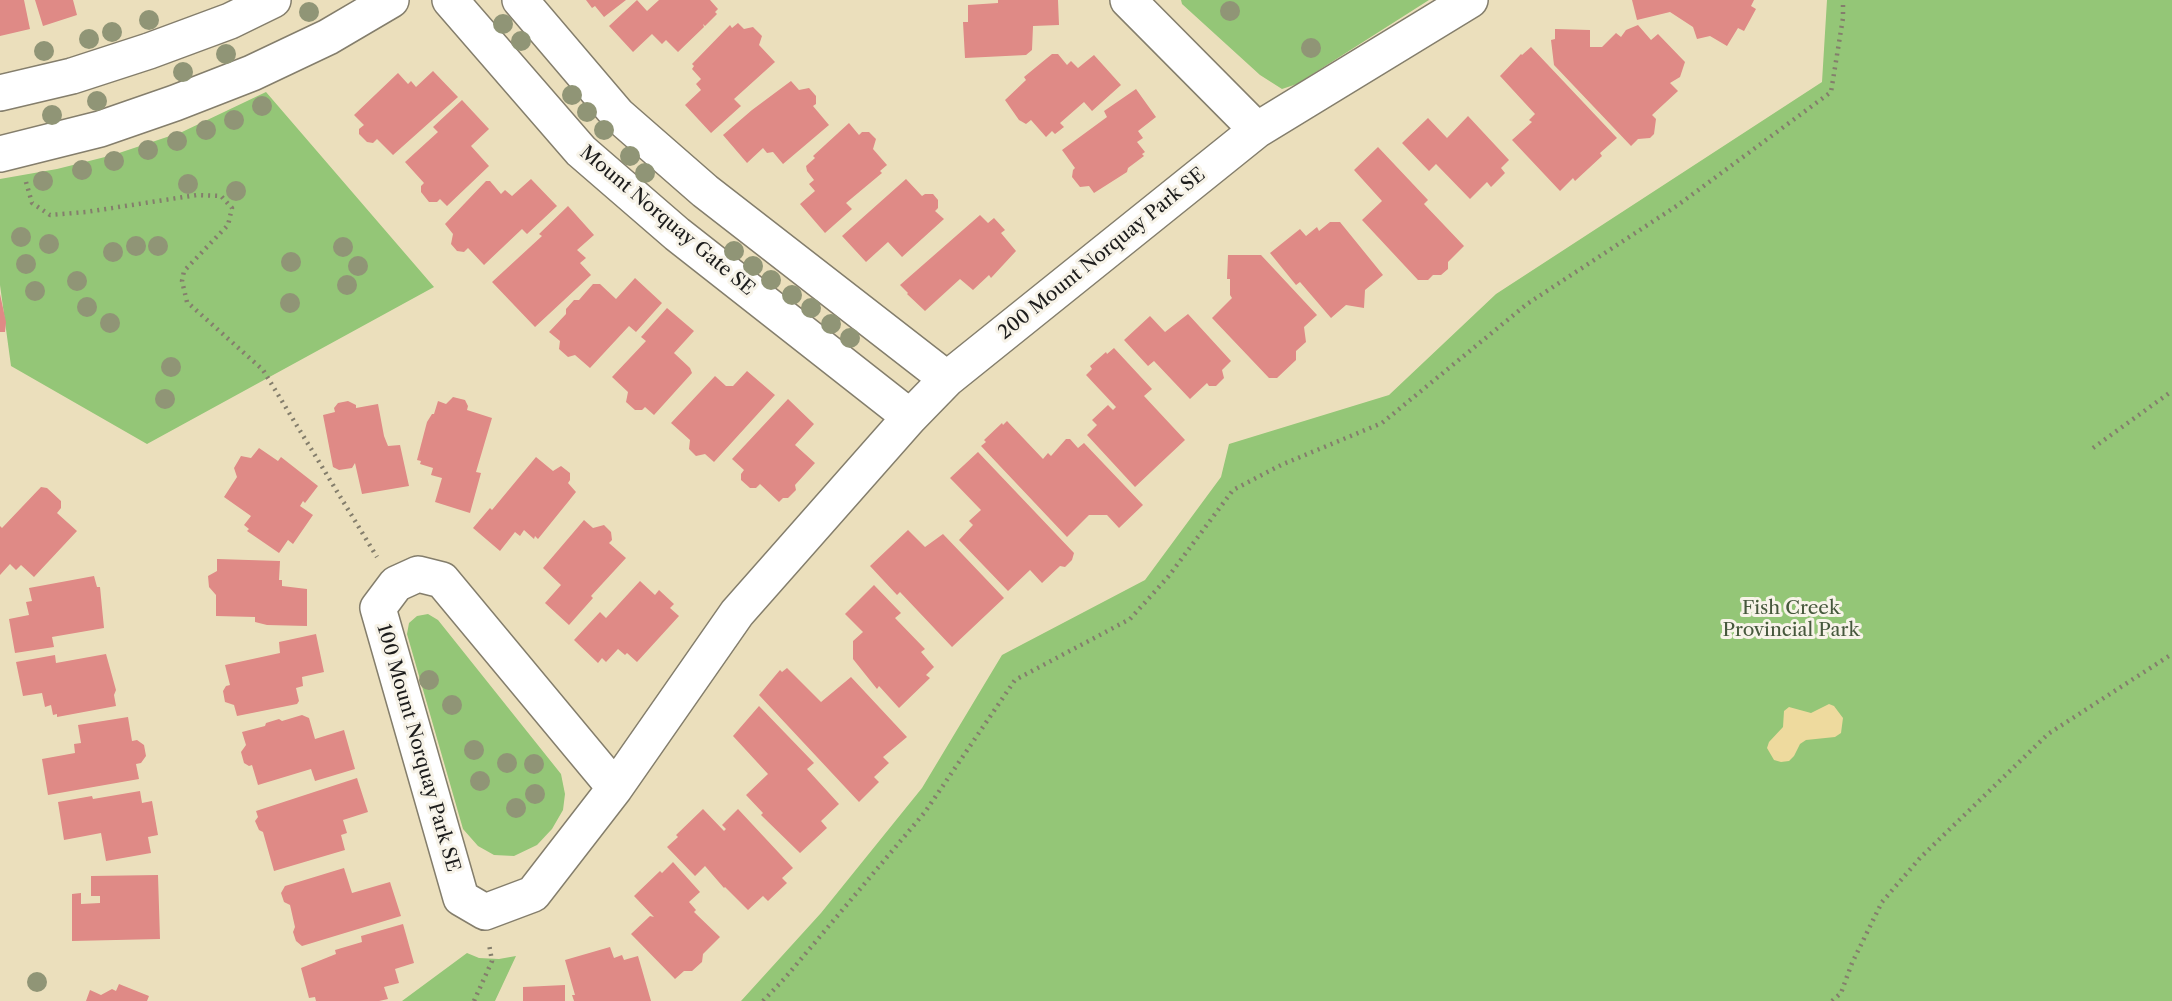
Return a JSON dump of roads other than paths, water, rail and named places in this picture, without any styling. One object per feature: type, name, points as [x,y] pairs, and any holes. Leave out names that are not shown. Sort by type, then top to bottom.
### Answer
[{"type":"street","points":[[0,93],[72,76],[149,51],[230,21],[273,0]]},
{"type":"street","points":[[9,152],[112,124],[252,73],[328,37],[391,0]]},
{"type":"street","name":"Mount Norquay Gate SE","points":[[450,0],[581,151],[677,234],[909,417]]},
{"type":"street","points":[[520,0],[618,115],[705,191],[947,379]]},
{"type":"street","points":[[1128,0],[1257,130]]},
{"type":"street","name":"200 Mount Norquay Park SE","points":[[909,417],[947,379],[1257,130],[1470,0]]},
{"type":"street","points":[[677,234],[705,191]]},
{"type":"street","points":[[615,788],[737,613],[909,417]]},
{"type":"street","name":"100 Mount Norquay Park SE","points":[[418,574],[442,580],[615,788],[533,894],[485,912],[461,898],[378,608],[396,584],[418,574]]},
{"type":"park label","name":"Fish Creek Provincial Park","points":[[1791,620]]}]
